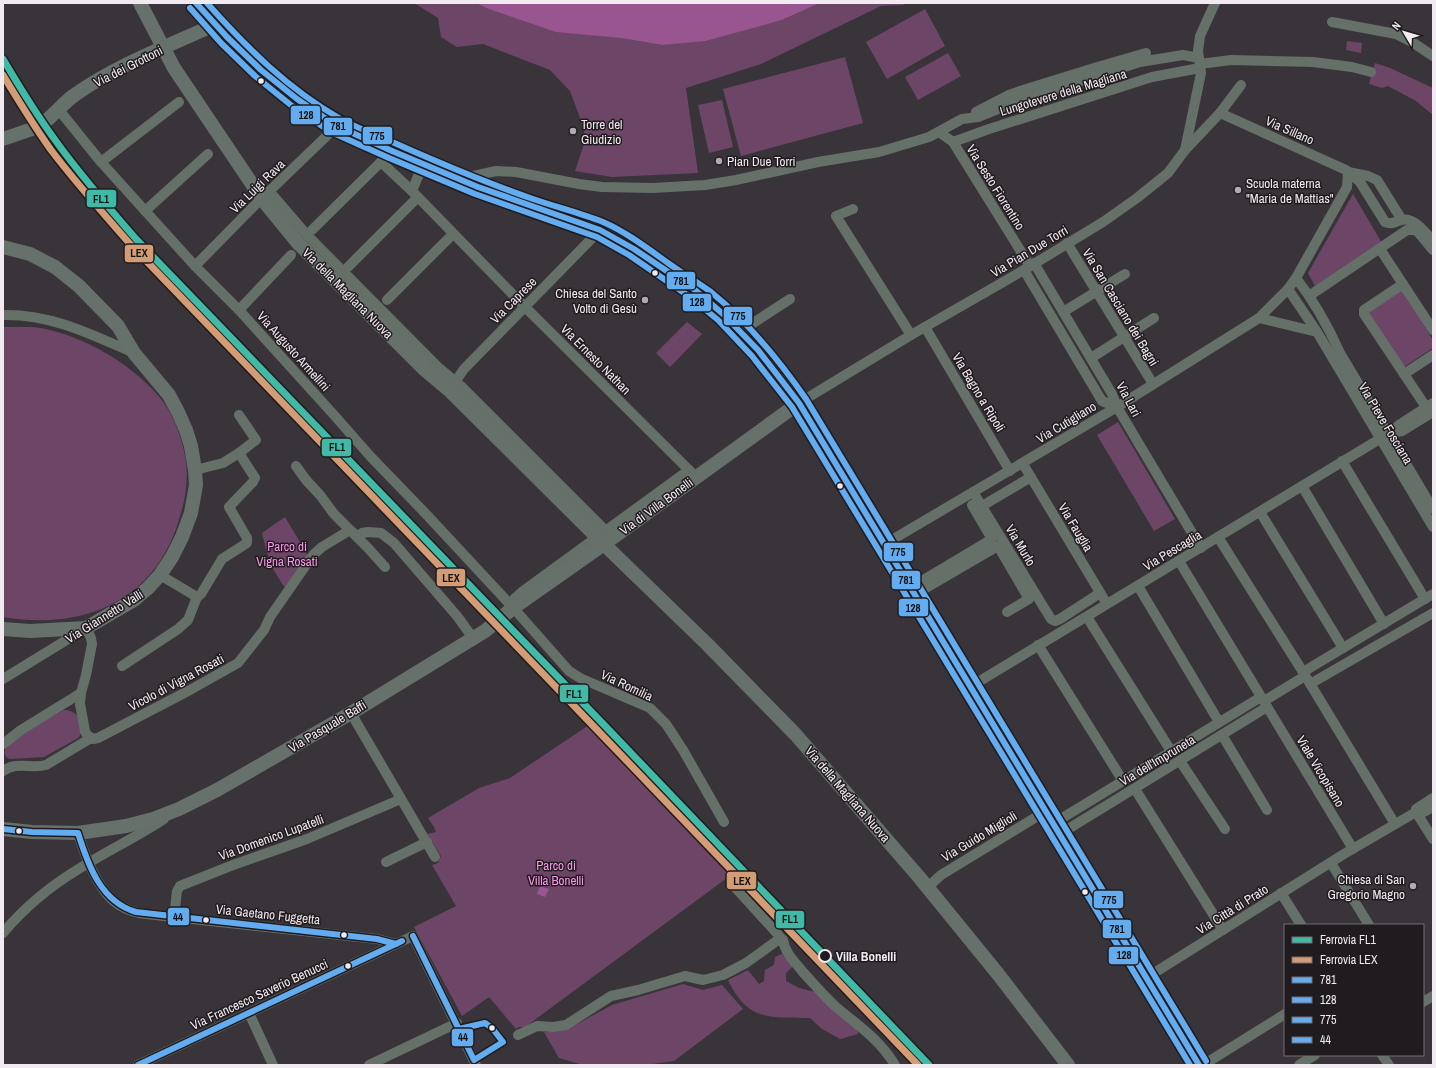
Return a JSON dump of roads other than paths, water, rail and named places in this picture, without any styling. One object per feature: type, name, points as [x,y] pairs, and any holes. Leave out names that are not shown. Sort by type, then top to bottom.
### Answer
[{"type":"main road","name":"Via della Magliana Nuova","points":[[140,3],[163,48],[191,95],[266,196],[298,243],[425,370],[453,386],[796,735],[928,887],[998,974],[1068,1065]]},
{"type":"main road","points":[[196,3],[279,85],[297,100],[337,126],[458,180],[600,230],[628,245],[687,285],[714,306],[741,331],[799,403],[1199,1065]]},
{"type":"main road","points":[[200,3],[216,24]]},
{"type":"main road","name":"Via dei Grottoni","points":[[3,139],[41,124],[59,110],[71,97],[116,70],[216,24]]},
{"type":"main road","points":[[3,247],[30,254],[48,263],[68,276],[118,326],[134,353]]},
{"type":"main road","name":"Via Giannetto Valli","points":[[86,628],[134,600],[160,575],[172,557],[182,537],[191,513],[196,485],[195,470],[186,430],[176,408],[163,387],[134,353]]},
{"type":"main road","name":"Via di Villa Bonelli","points":[[473,638],[495,624],[602,538],[693,473],[799,403]]},
{"type":"main road","points":[[3,629],[38,631],[86,628]]},
{"type":"main road","name":"Via Pasquale Baffi","points":[[3,829],[54,833],[78,833],[126,826],[152,819],[179,809],[224,786],[351,713],[473,638]]},
{"type":"street","points":[[1185,150],[1198,89],[1200,63],[1198,51],[1200,36],[1215,3]]},
{"type":"street","points":[[1332,22],[1396,34],[1412,42],[1433,56]]},
{"type":"street","name":"Lungotevere della Magliana","points":[[458,180],[496,171],[516,172],[602,187],[653,188],[698,186],[736,180],[818,162],[865,155],[929,137],[962,119],[978,117],[1010,104],[1140,62],[1183,55],[1200,63]]},
{"type":"street","name":"Lungotevere della Magliana","points":[[953,142],[989,128],[1200,63],[1231,60],[1313,62],[1352,67],[1370,72]]},
{"type":"street","name":"Via Pian Due Torri","points":[[799,403],[924,327],[1103,222],[1148,190],[1168,173],[1185,150],[1220,114],[1241,85]]},
{"type":"street","points":[[101,162],[179,102]]},
{"type":"street","name":"Via Augusto Armellini","points":[[59,110],[101,162],[195,266],[239,310],[370,456],[513,608]]},
{"type":"street","name":"Via Sillano","points":[[1220,114],[1290,144],[1348,172],[1360,182],[1385,222],[1389,224],[1402,220],[1377,180],[1368,176],[1348,172]]},
{"type":"street","name":"Via Luigi Rava","points":[[195,266],[337,126]]},
{"type":"street","points":[[939,132],[953,142]]},
{"type":"street","name":"Via Sesto Fiorentino","points":[[953,142],[1029,266]]},
{"type":"street","points":[[312,230],[392,151]]},
{"type":"street","points":[[145,210],[208,154]]},
{"type":"street","name":"Via Ernesto Nathan","points":[[381,162],[693,473]]},
{"type":"street","points":[[348,266],[414,195],[423,164]]},
{"type":"street","name":"Via Cutigliano","points":[[884,544],[1023,464],[1259,318],[1288,289],[1296,278],[1346,187],[1348,172]]},
{"type":"street","points":[[853,209],[836,216],[911,335]]},
{"type":"street","points":[[1402,220],[1409,220],[1433,240]]},
{"type":"street","name":"Via Caprese","points":[[453,386],[464,369],[600,230]]},
{"type":"street","points":[[1310,296],[1407,230],[1414,230],[1418,232],[1433,250]]},
{"type":"street","points":[[387,300],[453,234]]},
{"type":"street","name":"Via San Casciano dei Bagni","points":[[1067,243],[1153,384]]},
{"type":"street","points":[[1380,249],[1433,330]]},
{"type":"street","points":[[239,310],[291,255]]},
{"type":"street","points":[[1029,266],[1102,401],[1117,407]]},
{"type":"street","name":"Via Lari","points":[[1029,266],[1064,312],[1112,394],[1117,407],[1201,548]]},
{"type":"street","points":[[1064,312],[1125,274]]},
{"type":"street","name":"Via Pieve Fosciana","points":[[1296,278],[1310,296],[1328,328],[1433,527]]},
{"type":"street","points":[[1403,284],[1364,310],[1364,314],[1404,374],[1431,407]]},
{"type":"street","name":"Via Pieve Fosciana","points":[[1288,289],[1433,510]]},
{"type":"street","points":[[741,331],[790,299]]},
{"type":"street","name":"Via Giannetto Valli","points":[[3,315],[35,317],[65,324],[134,353]]},
{"type":"street","points":[[1091,358],[1154,318]]},
{"type":"street","points":[[1259,318],[1317,332]]},
{"type":"street","name":"Via Bagno a Ripoli","points":[[924,327],[1010,471]]},
{"type":"street","points":[[1404,374],[1433,355]]},
{"type":"street","name":"Via Pescaglia","points":[[970,687],[1260,512],[1384,436],[1399,425],[1431,407]]},
{"type":"street","points":[[195,470],[223,463],[256,440],[239,415]]},
{"type":"street","points":[[122,666],[178,629],[188,620],[197,597],[201,594],[222,559],[247,543],[247,538],[229,507],[254,482],[255,478],[239,453]]},
{"type":"street","points":[[1342,461],[1429,597]]},
{"type":"street","name":"Via Fauglia","points":[[1023,464],[1107,604]]},
{"type":"street","points":[[296,466],[334,514],[356,533],[385,568]]},
{"type":"street","points":[[982,506],[1030,477]]},
{"type":"street","points":[[1302,486],[1384,624]]},
{"type":"street","name":"Via Murlo","points":[[973,492],[1051,619],[1055,621],[1100,594]]},
{"type":"street","points":[[912,591],[992,539],[972,505]]},
{"type":"street","points":[[1260,512],[1343,648]]},
{"type":"street","points":[[356,533],[380,533],[394,543],[457,616],[473,638]]},
{"type":"street","name":"Vicolo di Vigna Rosati","points":[[5,766],[38,767],[46,765],[91,738],[98,738],[238,663],[264,630],[270,617],[313,555],[322,547],[356,533]]},
{"type":"street","points":[[1218,537],[1395,824]]},
{"type":"street","points":[[912,591],[998,546],[1029,599],[1007,612]]},
{"type":"street","name":"Viale Vicopisano","points":[[1179,561],[1352,849]]},
{"type":"street","points":[[160,575],[197,597]]},
{"type":"street","points":[[1138,586],[1219,722]]},
{"type":"street","name":"Via dell'Impruneta","points":[[1306,678],[1343,648],[1429,597]]},
{"type":"street","name":"Via Romilia","points":[[513,608],[571,673],[650,708],[666,724],[683,750],[724,822]]},
{"type":"street","name":"Via dell'Impruneta","points":[[1057,828],[1123,781],[1219,722],[1264,702],[1306,678],[1433,613]]},
{"type":"street","points":[[1087,617],[1171,751]]},
{"type":"street","points":[[86,628],[92,644],[81,693],[80,709],[86,733],[91,738]]},
{"type":"street","name":"Via Giannetto Valli","points":[[3,679],[86,628]]},
{"type":"street","points":[[1038,645],[1123,781]]},
{"type":"street","points":[[3,744],[21,730],[81,693]]},
{"type":"street","name":"Via dell'Impruneta","points":[[1057,828],[1135,789],[1222,735],[1264,702]]},
{"type":"street","points":[[351,713],[435,857]]},
{"type":"street","points":[[1222,735],[1267,810]]},
{"type":"street","points":[[1180,761],[1225,829]]},
{"type":"street","points":[[1135,789],[1224,930]]},
{"type":"street","points":[[1416,812],[1416,809],[1419,806],[1433,798]]},
{"type":"street","name":"Via Domenico Lupatelli","points":[[174,917],[177,891],[180,886],[233,865],[307,839],[401,799]]},
{"type":"street","points":[[1416,812],[1424,812],[1433,807]]},
{"type":"street","points":[[3,933],[17,917],[43,894],[68,875],[144,832],[179,809]]},
{"type":"street","name":"Via Guido Miglioli","points":[[928,887],[941,875],[1046,811]]},
{"type":"street","points":[[1416,812],[1433,839]]},
{"type":"street","name":"Via Città di Prato","points":[[1146,978],[1352,849],[1416,812]]},
{"type":"street","name":"Via Gaetano Fuggetta","points":[[78,833],[89,862],[104,890],[120,906],[130,910],[146,914],[377,939],[396,944]]},
{"type":"street","points":[[386,862],[427,842]]},
{"type":"street","points":[[1331,863],[1368,924]]},
{"type":"street","points":[[732,884],[783,940],[784,947],[788,955],[803,972],[836,1006],[868,1032],[889,1055],[895,1065]]},
{"type":"street","points":[[1281,893],[1300,924]]},
{"type":"street","name":"Via Francesco Saverio Benucci","points":[[138,1065],[413,936],[456,1023]]},
{"type":"street","points":[[518,1035],[537,1026],[552,1027],[566,1025],[611,996],[686,976],[703,980],[723,975],[746,963],[778,940],[783,940]]},
{"type":"street","points":[[1424,1001],[1433,996]]},
{"type":"street","points":[[249,1013],[273,1065]]},
{"type":"street","points":[[1203,1065],[1284,1015]]},
{"type":"street","points":[[369,1065],[456,1023],[476,1065]]},
{"type":"street","points":[[1299,1065],[1313,1056]]},
{"type":"street","points":[[1383,1056],[1389,1065]]},
{"type":"rail line","name":"FL1","points":[[3,59],[29,102],[58,144],[86,180],[136,239],[929,1065]]},
{"type":"rail line","name":"LEX","points":[[3,75],[51,150],[130,244],[918,1065]]},
{"type":"place","name":"Torre del Giudizio","points":[[573,131]]},
{"type":"place","name":"Pian Due Torri","points":[[719,161]]},
{"type":"place","name":"Scuola materna \"Maria de Mattias\"","points":[[1238,190]]},
{"type":"place","name":"Chiesa del Santo Volto di Gesù","points":[[645,300]]},
{"type":"place","name":"Chiesa di San Gregorio Magno","points":[[1413,886]]},
{"type":"place","name":"Villa Bonelli","points":[[825,956]]},
{"type":"park label","name":"Parco di Vigna Rosati","points":[[287,554]]},
{"type":"park label","name":"Parco di Villa Bonelli","points":[[556,872]]}]
